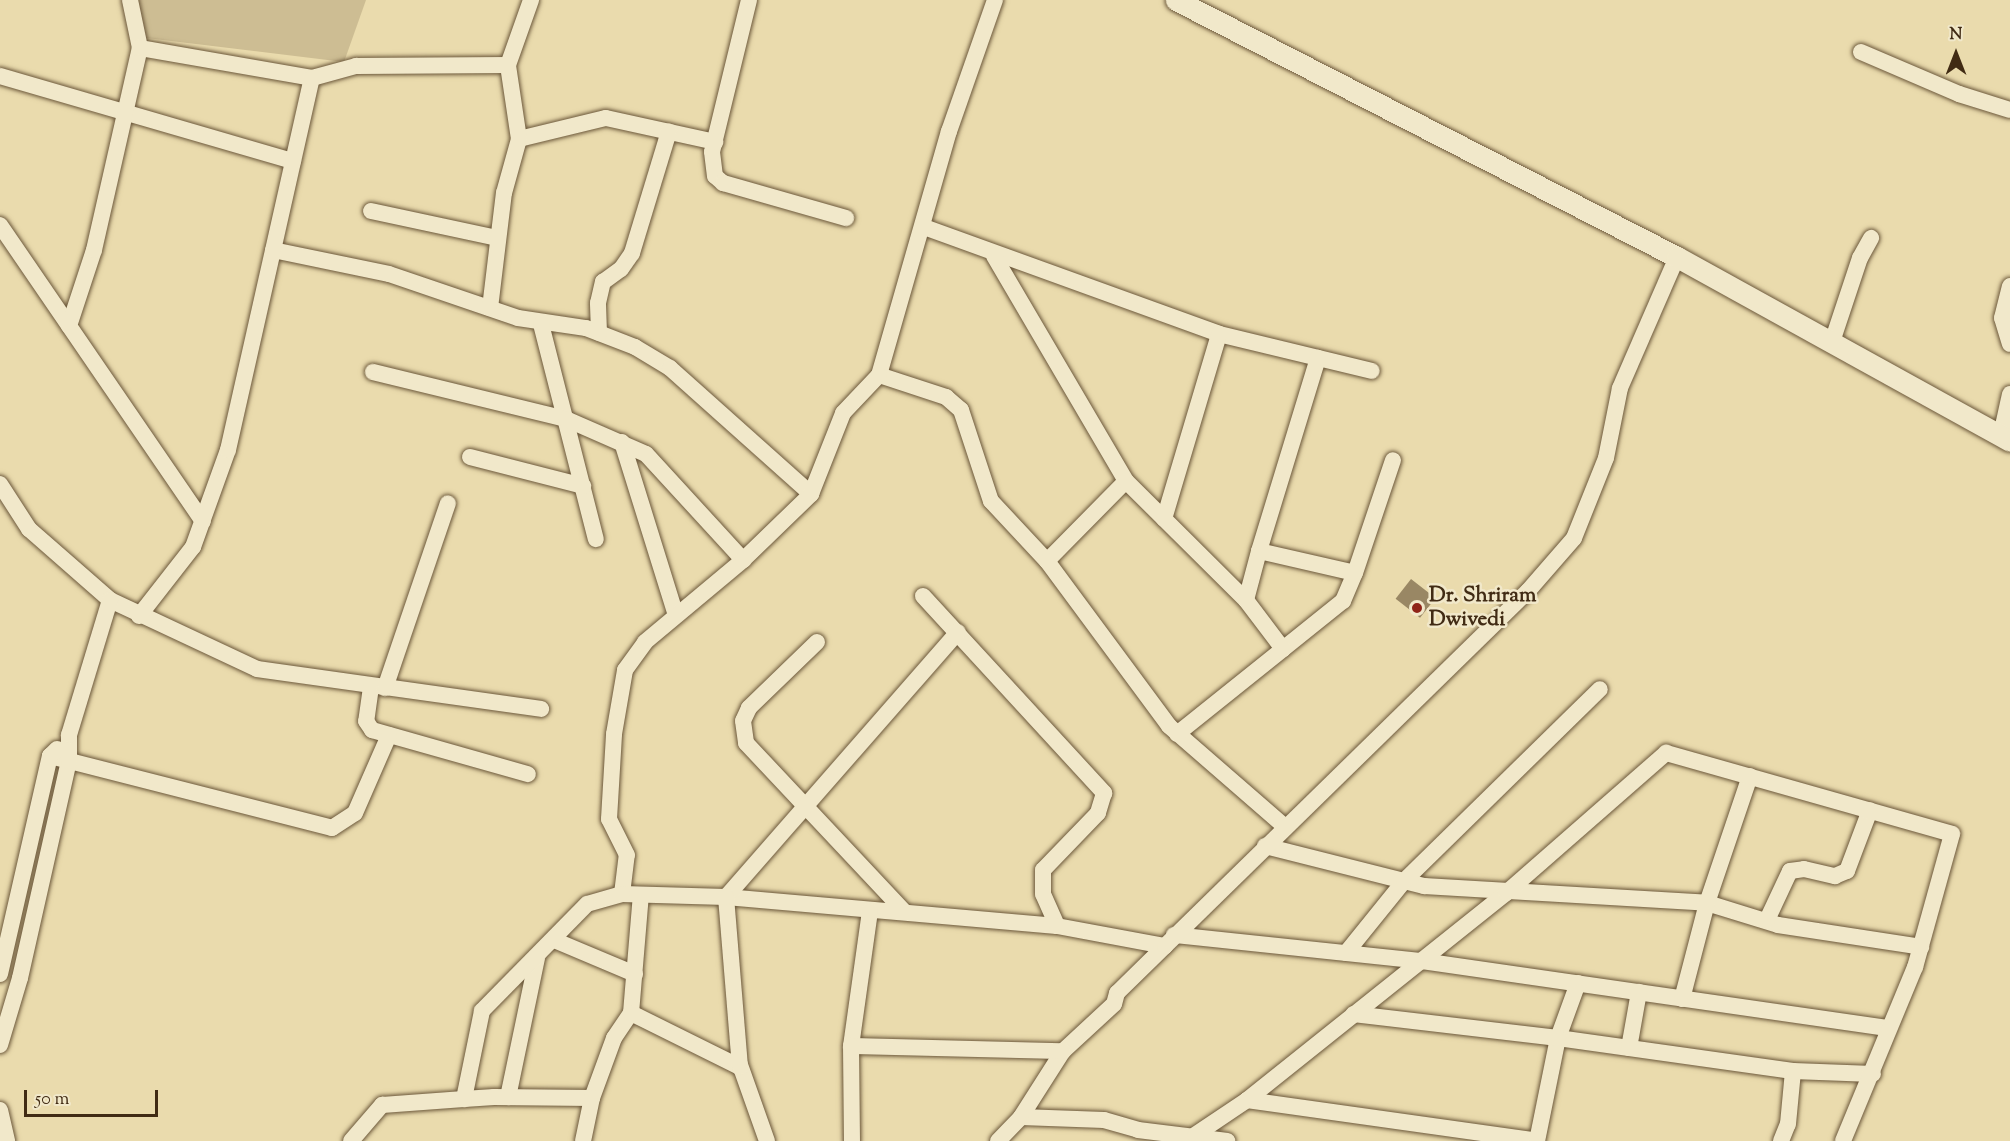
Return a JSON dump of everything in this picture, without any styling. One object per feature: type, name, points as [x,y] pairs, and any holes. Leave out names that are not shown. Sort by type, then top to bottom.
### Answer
[{"type":"street","points":[[69,326],[94,250],[128,114],[140,48],[130,0]]},
{"type":"street","points":[[490,308],[497,238],[519,139],[508,66],[531,0]]},
{"type":"street","points":[[749,0],[715,142],[712,165],[723,183],[846,219]]},
{"type":"street","points":[[622,894],[627,855],[609,819],[620,689],[632,655],[743,560],[811,494],[843,413],[879,375],[924,227],[950,131],[995,0]]},
{"type":"street","points":[[1176,0],[1677,257],[2005,438],[2010,394]]},
{"type":"street","points":[[140,48],[312,78],[356,66],[508,66]]},
{"type":"street","points":[[1861,52],[1959,94],[2010,110]]},
{"type":"street","points":[[0,76],[293,161]]},
{"type":"street","points":[[139,616],[174,577],[203,521],[228,450],[312,78]]},
{"type":"street","points":[[519,139],[593,119],[669,131],[715,142]]},
{"type":"street","points":[[599,333],[598,303],[603,282],[621,269],[632,253],[669,131]]},
{"type":"street","points":[[371,211],[497,238]]},
{"type":"street","points":[[0,225],[203,521]]},
{"type":"street","points":[[924,227],[994,256],[1218,334],[1372,371]]},
{"type":"street","points":[[1832,342],[1860,258],[1871,238]]},
{"type":"street","points":[[273,250],[389,273],[542,324],[599,333],[670,368],[811,494]]},
{"type":"street","points":[[994,256],[1126,481],[1246,600],[1283,649]]},
{"type":"street","points":[[998,1141],[1021,1117],[1063,1051],[1114,1004],[1117,993],[1528,591],[1574,538],[1606,458],[1620,388],[1677,257]]},
{"type":"street","points":[[2010,286],[2002,324],[2010,344]]},
{"type":"street","points":[[542,324],[596,539]]},
{"type":"street","points":[[1164,519],[1218,334]]},
{"type":"street","points":[[1246,600],[1318,358]]},
{"type":"street","points":[[373,372],[566,418],[622,442],[664,470],[743,560]]},
{"type":"street","points":[[879,375],[946,397],[961,410],[991,501],[1047,561],[1177,734],[1285,827]]},
{"type":"street","points":[[622,442],[676,615]]},
{"type":"street","points":[[470,457],[583,486]]},
{"type":"street","points":[[1177,734],[1343,601],[1355,573],[1393,460]]},
{"type":"street","points":[[1047,561],[1126,481]]},
{"type":"street","points":[[0,484],[29,530],[110,600],[139,616],[257,669],[541,709]]},
{"type":"street","points":[[448,502],[378,687],[367,724],[389,735],[528,774]]},
{"type":"street","points":[[1259,551],[1355,573]]},
{"type":"street","points":[[923,596],[1104,793],[1098,813],[1043,870],[1043,894],[1057,926]]},
{"type":"street","points":[[0,1045],[20,978],[69,762],[69,735],[110,600]]},
{"type":"street","points":[[631,1013],[740,1067],[726,897],[805,801],[958,632]]},
{"type":"street","points":[[817,642],[761,693],[743,721],[753,753],[805,801],[904,911]]},
{"type":"street","points":[[1346,953],[1404,881],[1600,689]]},
{"type":"street","points":[[0,974],[50,756],[69,735]]},
{"type":"street","points":[[50,756],[332,828],[355,813],[389,735]]},
{"type":"street","points":[[1195,1135],[1247,1100],[1506,893],[1666,753],[1952,834],[1921,947],[1887,1028],[1873,1074],[1843,1141]]},
{"type":"street","points":[[1682,999],[1707,903],[1750,776]]},
{"type":"street","points":[[1767,920],[1790,871],[1804,869],[1835,876],[1847,871],[1870,810]]},
{"type":"street","points":[[1265,846],[1404,881],[1506,893],[1707,903],[1767,920],[1921,947]]},
{"type":"street","points":[[464,1099],[482,1011],[555,940],[587,904],[622,894],[726,897],[870,911],[904,911],[1169,940],[1422,961],[1887,1028]]},
{"type":"street","points":[[583,1141],[592,1098],[614,1038],[631,1013],[640,895]]},
{"type":"street","points":[[852,1141],[851,1046],[870,911]]},
{"type":"street","points":[[555,940],[635,974]]},
{"type":"street","points":[[508,1097],[537,958]]},
{"type":"street","points":[[1247,1100],[1537,1141],[1558,1038],[1578,983]]},
{"type":"street","points":[[1629,1048],[1639,992]]},
{"type":"street","points":[[1353,1014],[1558,1038],[1793,1071],[1873,1074]]},
{"type":"street","points":[[851,1046],[1063,1051]]},
{"type":"street","points":[[739,1062],[767,1141]]},
{"type":"street","points":[[1781,1141],[1788,1124],[1793,1071]]},
{"type":"street","points":[[351,1141],[382,1105],[508,1097],[592,1098]]},
{"type":"street","points":[[0,1110],[7,1141]]},
{"type":"street","points":[[1021,1117],[1104,1120],[1137,1136],[1195,1135],[1227,1141]]},
{"type":"shaded area","points":[[132,0],[366,0],[344,62],[138,37]]},
{"type":"building","name":"Dr. Shriram Dwivedi","points":[[1411,579],[1435,598],[1420,618],[1396,599]]},
{"type":"place","name":"Dr. Shriram Dwivedi","points":[[1417,608]]}]
